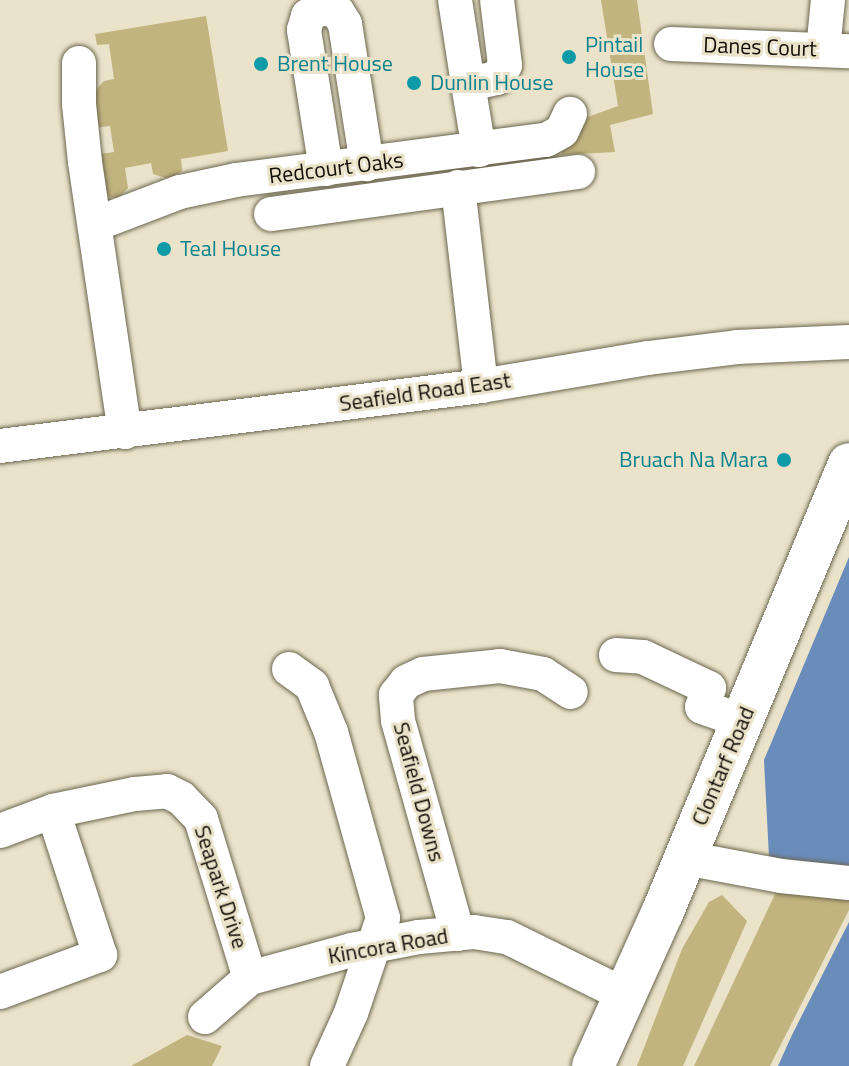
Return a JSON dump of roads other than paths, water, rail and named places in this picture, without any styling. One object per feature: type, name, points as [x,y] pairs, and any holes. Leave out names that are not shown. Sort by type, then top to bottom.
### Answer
[{"type":"main road","name":"Clontarf Road","points":[[593,1066],[685,858],[849,464]]},
{"type":"street","points":[[455,0],[479,150]]},
{"type":"street","points":[[470,94],[497,78],[505,65],[497,0]]},
{"type":"street","points":[[828,0],[836,51]]},
{"type":"street","points":[[326,169],[304,30],[308,16],[321,8],[337,11],[345,24],[367,164]]},
{"type":"street","name":"Danes Court","points":[[671,44],[836,51]]},
{"type":"street","points":[[79,63],[79,104],[125,432]]},
{"type":"street","points":[[319,119],[324,106],[336,98],[349,100],[359,112]]},
{"type":"street","name":"Redcourt Oaks","points":[[96,224],[180,192],[236,180],[479,150],[555,136],[562,131],[570,114]]},
{"type":"street","points":[[271,214],[578,172]]},
{"type":"street","points":[[458,187],[481,386]]},
{"type":"street","name":"Seafield Road East","points":[[0,446],[481,386],[737,347],[849,342]]},
{"type":"street","points":[[616,655],[643,657],[709,688],[702,707],[742,721]]},
{"type":"street","name":"Seafield Downs","points":[[458,934],[398,720],[396,695],[406,682],[423,674],[500,666],[543,674],[571,692]]},
{"type":"street","points":[[289,669],[312,686],[338,753],[383,918],[327,1066]]},
{"type":"street","name":"Seapark Drive","points":[[0,831],[53,811],[135,794],[167,791],[181,798],[201,819],[250,978]]},
{"type":"street","points":[[0,992],[100,955],[53,811]]},
{"type":"street","points":[[685,858],[778,875],[849,883]]},
{"type":"street","name":"Kincora Road","points":[[205,1017],[250,978],[321,957],[419,937],[474,932],[507,937],[623,994]]},
{"type":"water","points":[[849,557],[849,869],[769,857],[764,760]]},
{"type":"water","points":[[849,922],[849,1066],[778,1066],[791,1037]]},
{"type":"place","name":"Pintail House","points":[[569,57]]},
{"type":"place","name":"Brent House","points":[[261,64]]},
{"type":"place","name":"Dunlin House","points":[[414,83]]},
{"type":"place","name":"Teal House","points":[[164,249]]},
{"type":"place","name":"Bruach Na Mara","points":[[784,460]]}]
